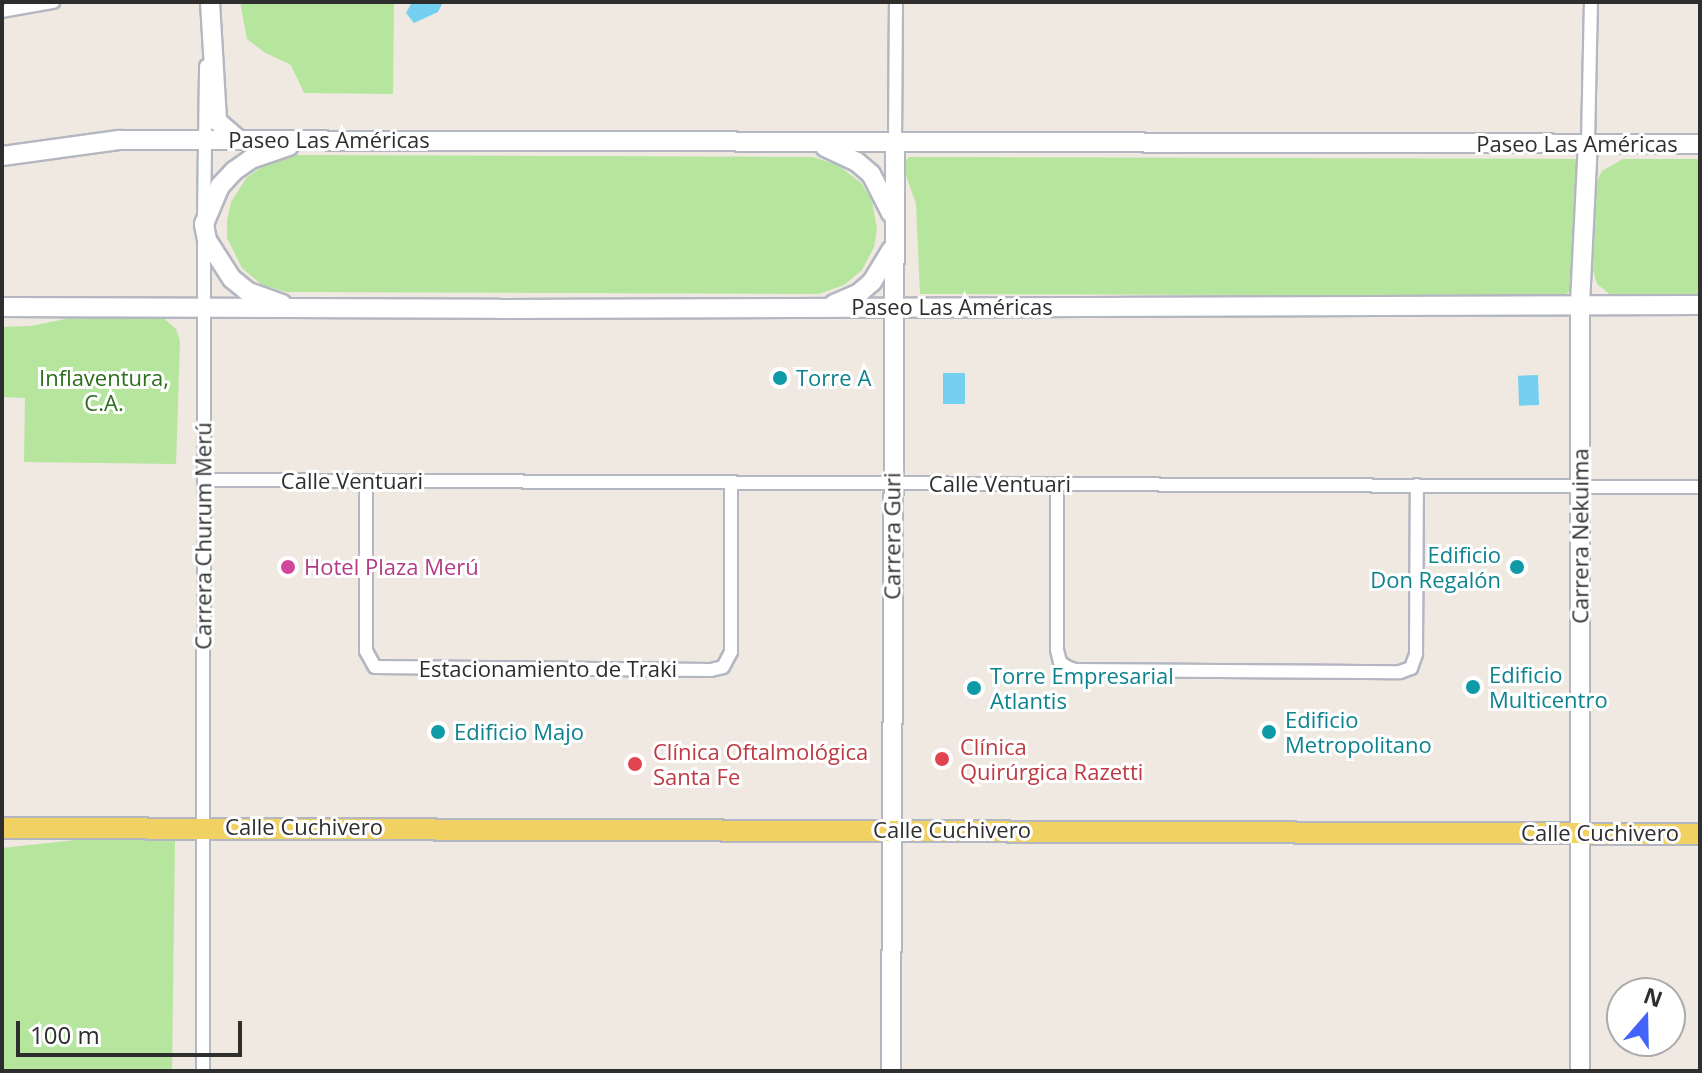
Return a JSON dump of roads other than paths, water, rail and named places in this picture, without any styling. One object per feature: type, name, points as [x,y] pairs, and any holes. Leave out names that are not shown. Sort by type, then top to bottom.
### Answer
[{"type":"main road","points":[[208,2],[217,121],[239,140]]},
{"type":"main road","name":"Paseo Las Américas","points":[[2,156],[119,140],[1700,144]]},
{"type":"main road","points":[[312,140],[277,148],[234,171],[220,186],[204,224],[218,261],[247,291],[281,304],[312,310]]},
{"type":"main road","points":[[801,142],[844,154],[871,174],[888,203],[895,232],[883,267],[872,282],[842,302],[812,309]]},
{"type":"main road","name":"Carrera Guri","points":[[891,1071],[895,142]]},
{"type":"main road","name":"Carrera Nekuima","points":[[1580,1071],[1580,304],[1588,143]]},
{"type":"main road","name":"Paseo Las Américas","points":[[2,307],[312,310],[1700,305]]},
{"type":"main road","name":"Calle Cuchivero","points":[[5,826],[1700,834]]},
{"type":"street","points":[[2,11],[53,2]]},
{"type":"street","name":"Carrera Churum Merú","points":[[203,1071],[204,224],[208,2]]},
{"type":"street","name":"Carrera Guri","points":[[895,142],[896,2]]},
{"type":"street","name":"Carrera Nekuima","points":[[1588,143],[1591,2]]},
{"type":"street","name":"Calle Ventuari","points":[[204,480],[1700,487]]},
{"type":"street","name":"Estacionamiento de Traki","points":[[366,481],[366,651],[375,667],[711,670],[723,667],[731,652],[731,482]]},
{"type":"street","points":[[1057,484],[1057,650],[1060,662],[1067,667],[1369,672],[1406,670],[1416,661],[1417,485]]},
{"type":"water","points":[[412,2],[442,4],[438,12],[414,23],[406,13]]},
{"type":"water","points":[[943,373],[965,373],[965,404],[943,404]]},
{"type":"water","points":[[1538,375],[1539,405],[1519,406],[1518,376]]},
{"type":"place","name":"Torre A","points":[[780,378]]},
{"type":"place","name":"Hotel Plaza Merú","points":[[288,567]]},
{"type":"place","name":"Edificio Don Regalón","points":[[1517,567]]},
{"type":"place","name":"Edificio Multicentro","points":[[1473,687]]},
{"type":"place","name":"Torre Empresarial Atlantis","points":[[974,688]]},
{"type":"place","name":"Edificio Majo","points":[[438,732]]},
{"type":"place","name":"Edificio Metropolitano","points":[[1269,732]]},
{"type":"place","name":"Clínica Quirúrgica Razetti","points":[[942,759]]},
{"type":"place","name":"Clínica Oftalmológica Santa Fe","points":[[635,764]]},
{"type":"park label","name":"Inflaventura, C.A.","points":[[104,390]]}]
